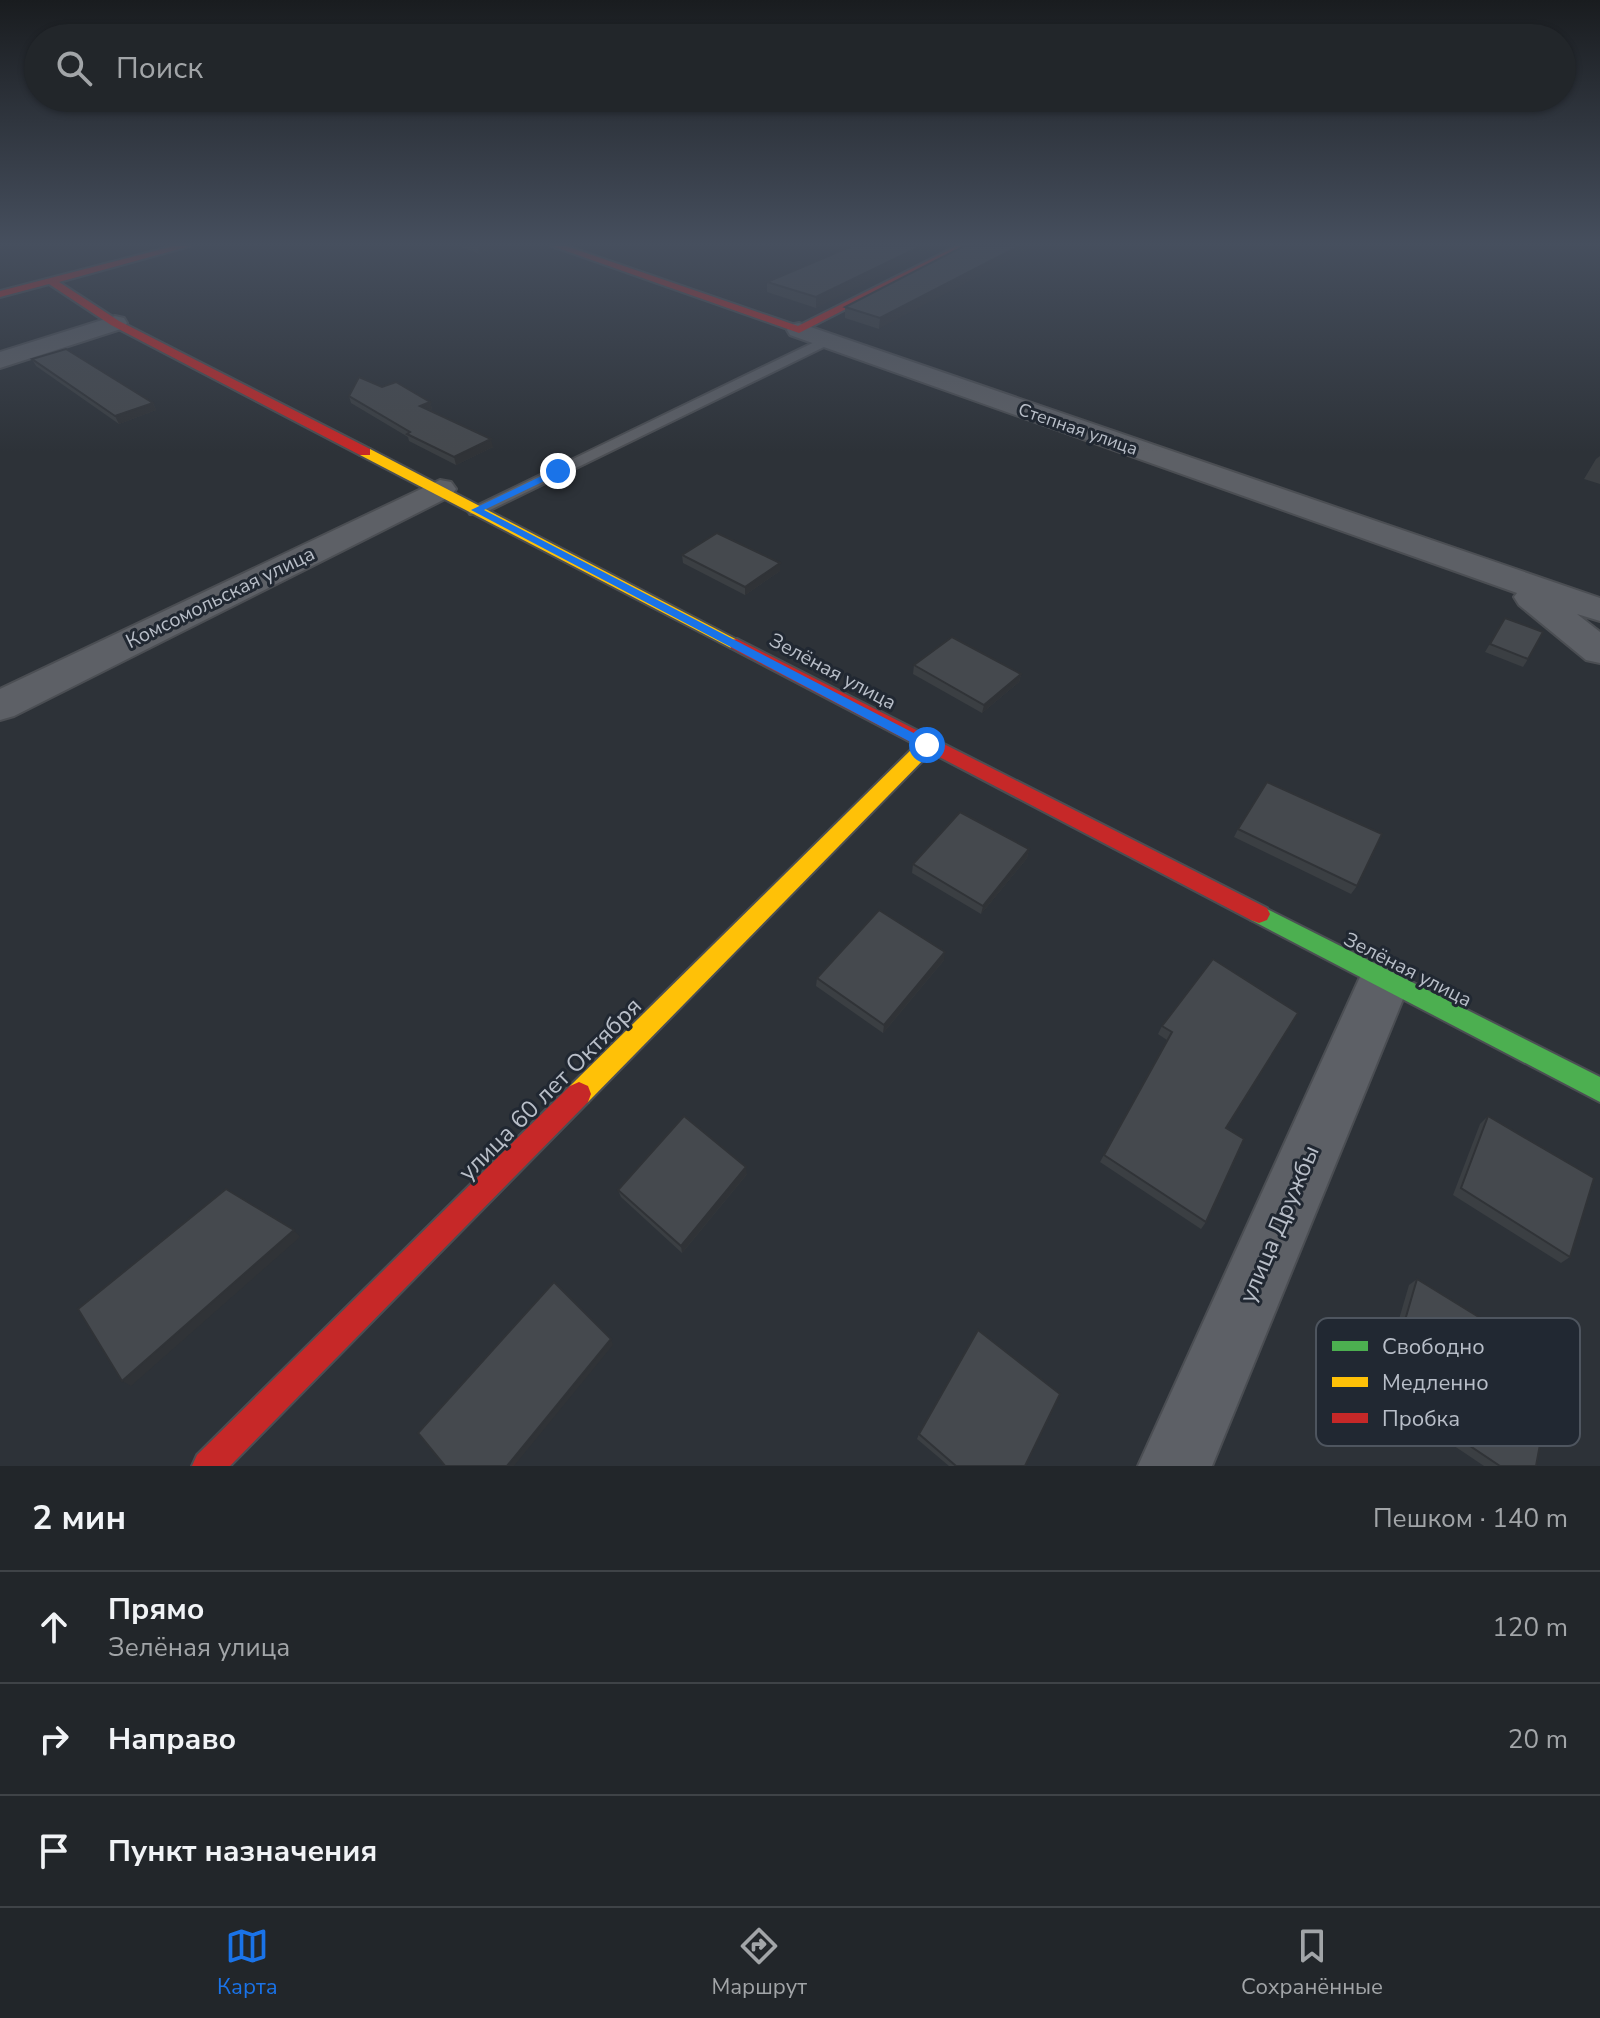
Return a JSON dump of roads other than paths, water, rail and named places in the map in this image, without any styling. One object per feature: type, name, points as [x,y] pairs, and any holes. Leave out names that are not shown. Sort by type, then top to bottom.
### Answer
[{"type":"street","name":"Зелёная улица","points":[[102,314],[1384,982],[1600,1090]]},
{"type":"street","name":"Степная улица","points":[[751,314],[1600,610]]},
{"type":"street","points":[[812,336],[849,314]]},
{"type":"street","points":[[0,360],[115,323]]},
{"type":"street","name":"Комсомольская улица","points":[[0,706],[440,489]]},
{"type":"street","points":[[1506,577],[1600,651]]},
{"type":"street","name":"улица 60 лет Октября","points":[[208,1466],[927,745]]},
{"type":"street","name":"улица Дружбы","points":[[1175,1466],[1384,982]]},
{"type":"lane","points":[[476,510],[812,336]]}]
